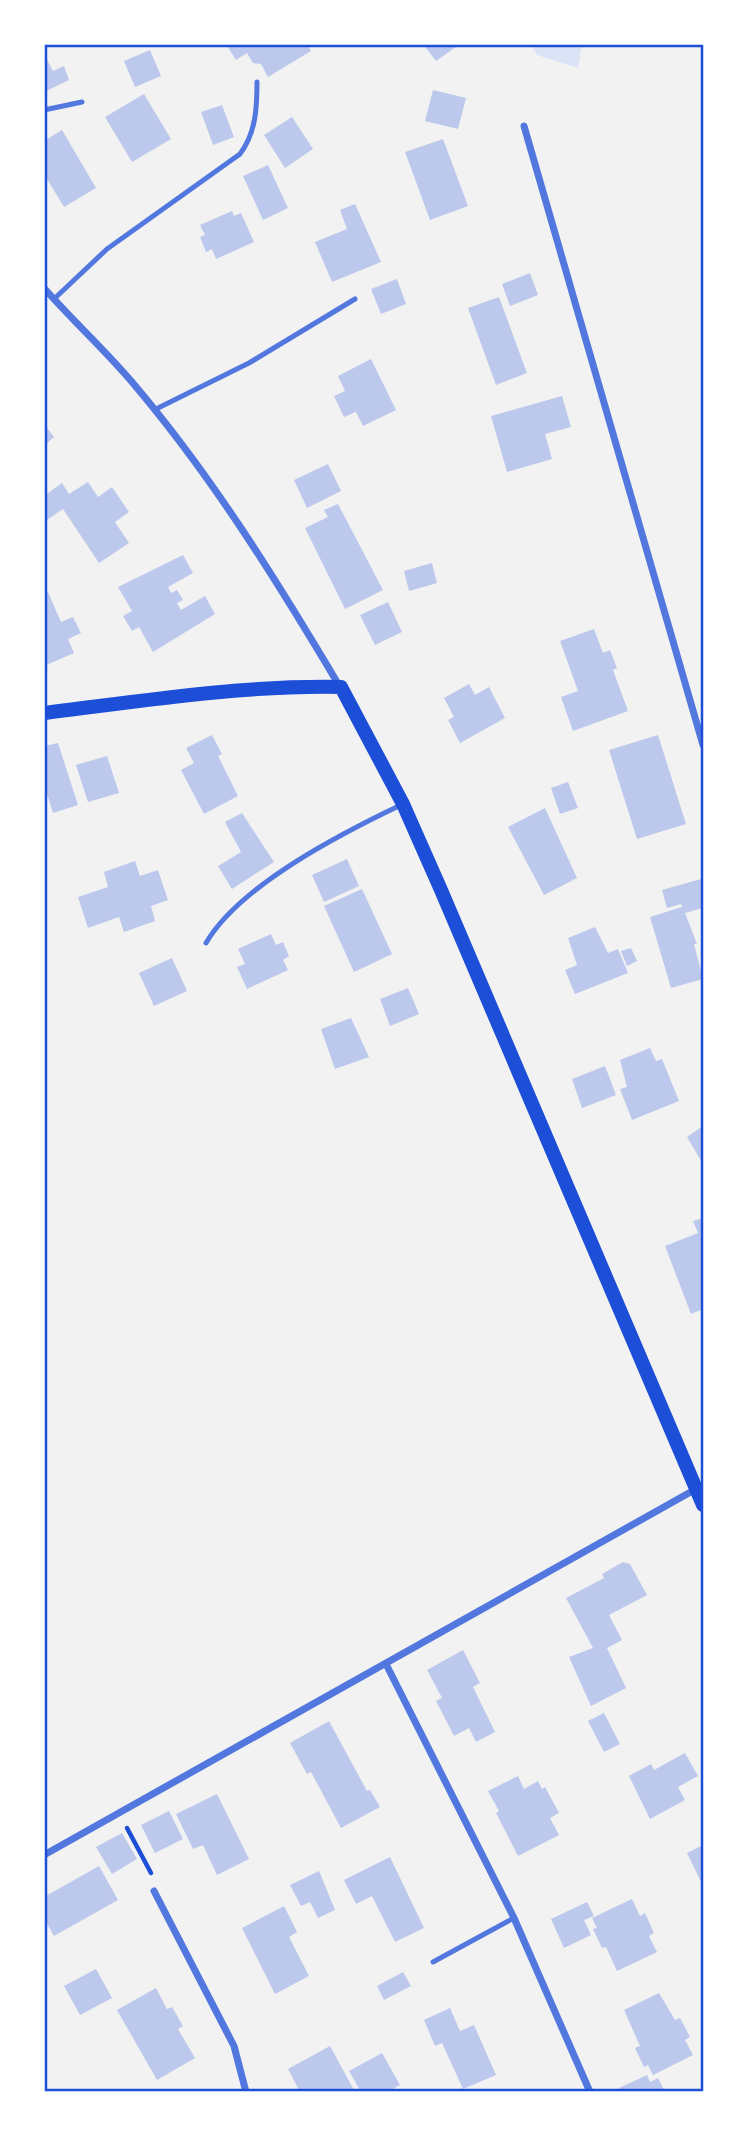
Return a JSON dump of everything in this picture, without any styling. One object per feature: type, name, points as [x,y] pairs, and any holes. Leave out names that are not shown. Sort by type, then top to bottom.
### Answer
[{"type":"main road","points":[[44,713],[169,698],[304,687],[341,687],[403,804],[536,1106],[703,1505]]},
{"type":"street","points":[[524,125],[703,745]]},
{"type":"street","points":[[44,288],[132,382],[222,498],[341,687]]},
{"type":"street","points":[[44,1855],[697,1489]]},
{"type":"street","points":[[386,1664],[514,1918],[590,2092]]},
{"type":"street","points":[[153,1891],[234,2046],[246,2092]]},
{"type":"lane","points":[[54,299],[107,249],[240,154],[251,136],[257,82]]},
{"type":"lane","points":[[44,110],[82,102]]},
{"type":"lane","points":[[154,410],[249,363],[355,299]]},
{"type":"lane","points":[[206,943],[218,923],[238,902],[335,840],[403,804]]},
{"type":"lane","points":[[433,1962],[514,1918]]},
{"type":"path","points":[[119,1813],[152,1874],[153,1891]]},
{"type":"shaded area","points":[[531,44],[582,44],[578,68],[537,55]]},
{"type":"building","points":[[226,44],[307,44],[311,51],[268,77],[261,64],[253,63],[247,53],[236,60]]},
{"type":"building","points":[[423,44],[460,44],[436,61]]},
{"type":"building","points":[[150,50],[161,76],[135,87],[124,61]]},
{"type":"building","points":[[44,54],[53,71],[64,66],[69,80],[44,92]]},
{"type":"building","points":[[433,90],[466,98],[458,129],[425,121]]},
{"type":"building","points":[[144,94],[171,139],[132,162],[105,117]]},
{"type":"building","points":[[222,105],[234,137],[213,145],[201,112]]},
{"type":"building","points":[[292,117],[313,149],[285,168],[264,135]]},
{"type":"building","points":[[62,130],[96,188],[64,207],[44,174],[44,141]]},
{"type":"building","points":[[443,139],[468,206],[430,220],[405,152]]},
{"type":"building","points":[[268,165],[288,208],[263,220],[243,176]]},
{"type":"building","points":[[355,204],[381,262],[332,282],[315,242],[347,229],[340,210]]},
{"type":"building","points":[[232,211],[234,216],[241,213],[254,242],[216,259],[212,249],[206,252],[200,237],[205,235],[200,225]]},
{"type":"building","points":[[530,273],[538,295],[510,306],[502,284]]},
{"type":"building","points":[[397,279],[406,304],[381,314],[371,289]]},
{"type":"building","points":[[499,297],[527,373],[496,385],[468,308]]},
{"type":"building","points":[[371,359],[396,410],[363,426],[356,412],[344,417],[334,396],[345,391],[338,376]]},
{"type":"building","points":[[562,396],[571,427],[545,434],[552,459],[507,472],[491,416]]},
{"type":"building","points":[[44,424],[54,437],[44,446]]},
{"type":"building","points":[[328,464],[341,491],[307,508],[294,480]]},
{"type":"building","points":[[88,482],[98,497],[112,487],[129,512],[115,522],[129,543],[99,563],[63,509],[44,522],[44,496],[62,483],[69,494]]},
{"type":"building","points":[[338,504],[383,590],[345,609],[305,528],[328,517],[324,510]]},
{"type":"building","points":[[183,555],[193,573],[168,587],[171,593],[177,590],[183,600],[177,603],[181,610],[205,596],[215,614],[153,652],[139,627],[132,631],[123,616],[132,611],[118,587]]},
{"type":"building","points":[[432,563],[437,583],[409,591],[404,571]]},
{"type":"building","points":[[48,592],[61,622],[73,617],[81,633],[68,639],[74,653],[44,666],[44,594]]},
{"type":"building","points":[[388,602],[402,632],[375,645],[360,615]]},
{"type":"building","points":[[594,629],[603,653],[610,650],[617,668],[613,670],[628,711],[573,731],[561,697],[578,691],[560,641]]},
{"type":"building","points":[[469,684],[475,695],[489,687],[505,718],[460,743],[448,720],[454,717],[444,698]]},
{"type":"building","points":[[212,735],[222,754],[218,756],[238,796],[204,814],[181,770],[194,763],[186,748]]},
{"type":"building","points":[[658,735],[686,824],[637,839],[609,750]]},
{"type":"building","points":[[58,743],[78,805],[53,813],[44,784],[44,746]]},
{"type":"building","points":[[107,756],[119,793],[88,802],[76,765]]},
{"type":"building","points":[[568,782],[578,808],[560,814],[551,788]]},
{"type":"building","points":[[545,808],[577,878],[544,895],[508,827]]},
{"type":"building","points":[[242,813],[274,862],[232,889],[218,866],[241,852],[225,822]]},
{"type":"building","points":[[347,859],[359,886],[324,902],[312,875]]},
{"type":"building","points":[[135,861],[140,876],[158,870],[168,900],[151,906],[155,921],[124,932],[119,917],[88,928],[78,897],[108,887],[104,872]]},
{"type":"building","points":[[701,879],[703,908],[685,913],[697,944],[694,944],[703,979],[671,988],[650,917],[682,907],[681,904],[667,908],[662,890]]},
{"type":"building","points":[[362,889],[392,954],[354,972],[324,906]]},
{"type":"building","points":[[595,927],[608,953],[618,949],[628,973],[575,994],[565,970],[577,965],[568,938]]},
{"type":"building","points":[[271,934],[276,945],[283,942],[289,956],[283,960],[288,970],[247,989],[237,967],[245,964],[238,949]]},
{"type":"building","points":[[631,948],[637,961],[627,966],[621,951]]},
{"type":"building","points":[[172,958],[187,991],[154,1006],[139,973]]},
{"type":"building","points":[[408,988],[419,1014],[390,1026],[380,999]]},
{"type":"building","points":[[351,1018],[369,1057],[335,1069],[321,1029]]},
{"type":"building","points":[[650,1048],[656,1061],[662,1059],[679,1101],[632,1120],[620,1089],[627,1087],[620,1060]]},
{"type":"building","points":[[605,1066],[616,1095],[582,1108],[572,1079]]},
{"type":"building","points":[[703,1126],[703,1164],[687,1137]]},
{"type":"building","points":[[703,1218],[703,1309],[691,1314],[665,1246],[698,1233],[693,1221]]},
{"type":"building","points":[[623,1562],[630,1564],[647,1595],[609,1615],[622,1640],[607,1648],[626,1688],[591,1706],[569,1657],[593,1648],[566,1598],[604,1578],[602,1574]]},
{"type":"building","points":[[463,1650],[480,1683],[473,1687],[495,1732],[476,1742],[469,1728],[454,1736],[436,1701],[442,1698],[427,1670]]},
{"type":"building","points":[[604,1713],[620,1744],[604,1752],[588,1721]]},
{"type":"building","points":[[329,1721],[367,1791],[370,1790],[380,1807],[341,1828],[311,1772],[307,1774],[290,1743]]},
{"type":"building","points":[[685,1753],[698,1776],[678,1787],[685,1800],[650,1819],[629,1776],[651,1764],[654,1770]]},
{"type":"building","points":[[518,1776],[524,1789],[538,1781],[542,1789],[545,1787],[559,1813],[550,1818],[559,1835],[518,1856],[488,1791]]},
{"type":"building","points":[[217,1794],[249,1859],[217,1875],[203,1845],[193,1849],[176,1814]]},
{"type":"building","points":[[169,1811],[183,1839],[155,1853],[141,1825]]},
{"type":"building","points":[[122,1833],[137,1859],[112,1874],[96,1847]]},
{"type":"building","points":[[703,1845],[703,1886],[687,1853]]},
{"type":"building","points":[[390,1857],[424,1928],[395,1942],[372,1896],[356,1904],[344,1880]]},
{"type":"building","points":[[99,1866],[118,1900],[54,1936],[44,1918],[44,1897]]},
{"type":"building","points":[[319,1871],[335,1910],[318,1918],[310,1902],[301,1906],[290,1885]]},
{"type":"building","points":[[632,1899],[640,1916],[645,1913],[654,1933],[649,1936],[657,1952],[617,1971],[606,1947],[602,1948],[593,1929],[597,1928],[592,1918]]},
{"type":"building","points":[[587,1902],[594,1916],[584,1920],[591,1935],[564,1948],[551,1919]]},
{"type":"building","points":[[284,1906],[297,1932],[289,1937],[309,1976],[275,1994],[242,1928]]},
{"type":"building","points":[[96,1969],[112,1998],[80,2015],[64,1986]]},
{"type":"building","points":[[403,1972],[411,1986],[384,2000],[377,1986]]},
{"type":"building","points":[[156,1988],[167,2009],[172,2007],[183,2026],[178,2029],[195,2058],[157,2080],[117,2010]]},
{"type":"building","points":[[659,1993],[675,2020],[680,2018],[690,2037],[685,2040],[693,2055],[653,2075],[648,2065],[644,2067],[635,2048],[640,2046],[624,2010]]},
{"type":"building","points":[[450,2008],[460,2031],[474,2025],[496,2075],[463,2089],[442,2043],[435,2046],[424,2020]]},
{"type":"building","points":[[330,2046],[355,2092],[300,2092],[288,2069]]},
{"type":"building","points":[[382,2053],[400,2085],[387,2092],[361,2092],[349,2071]]},
{"type":"building","points":[[647,2075],[650,2082],[658,2078],[665,2092],[621,2092],[619,2088]]}]
